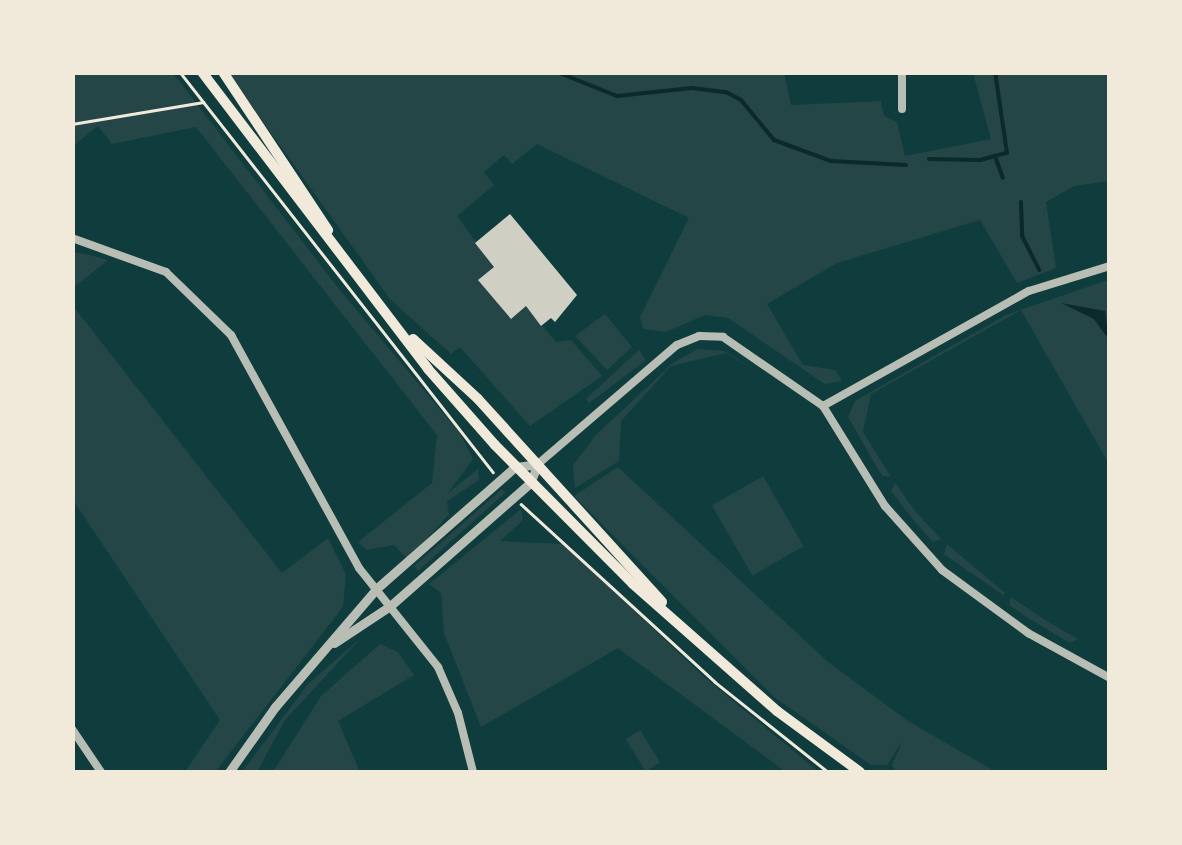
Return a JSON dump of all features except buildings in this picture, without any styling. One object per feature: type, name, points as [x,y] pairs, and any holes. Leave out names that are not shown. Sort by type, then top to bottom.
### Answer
[{"type":"main road","points":[[202,72],[340,253],[530,483],[778,711],[860,772]]},
{"type":"main road","points":[[222,72],[294,171],[340,253]]},
{"type":"main road","points":[[405,333],[538,464],[668,611]]},
{"type":"street","points":[[902,72],[902,109]]},
{"type":"street","points":[[72,238],[166,272],[209,307],[247,359],[376,588],[449,690],[473,772]]},
{"type":"street","points":[[823,406],[1029,291],[1110,266]]},
{"type":"street","points":[[334,643],[390,606],[530,483],[538,464],[657,360],[699,336],[742,346],[823,406],[886,506],[942,570],[1028,633],[1110,678]]},
{"type":"street","points":[[230,772],[274,707],[334,643],[376,588],[515,467],[538,464]]},
{"type":"street","points":[[72,729],[102,772]]},
{"type":"path","points":[[180,72],[485,462]]},
{"type":"path","points":[[72,124],[202,102]]},
{"type":"path","points":[[526,510],[724,690],[828,772]]},
{"type":"shaded area","points":[[72,73],[173,73],[339,289],[459,432],[473,459],[448,493],[478,469],[479,480],[447,501],[449,514],[408,560],[394,545],[367,550],[358,542],[432,483],[437,435],[196,127],[112,144],[98,126],[73,146]]},
{"type":"shaded area","points":[[228,73],[784,73],[791,105],[881,101],[884,116],[897,122],[905,156],[991,139],[973,73],[1109,73],[1109,181],[1074,186],[1046,202],[1056,268],[1017,283],[980,220],[837,263],[767,304],[803,365],[835,370],[842,381],[825,384],[728,318],[705,315],[666,332],[643,329],[640,317],[689,218],[537,144],[512,164],[504,155],[484,172],[494,185],[457,216],[494,267],[479,280],[510,318],[526,306],[556,342],[571,340],[602,376],[530,426],[460,347],[451,354],[390,299]]},
{"type":"shaded area","points":[[73,252],[108,260],[73,288]]},
{"type":"shaded area","points":[[1108,280],[1109,464],[1021,310],[871,394],[863,432],[891,477],[882,476],[848,417],[855,401],[1006,315]]},
{"type":"shaded area","points":[[1061,303],[1105,311],[1109,340],[1094,319]]},
{"type":"shaded area","points":[[73,306],[282,573],[328,538],[346,575],[343,607],[215,772],[185,772],[220,720],[73,500]]},
{"type":"shaded area","points":[[605,314],[632,347],[607,370],[575,336]]},
{"type":"shaded area","points":[[698,349],[725,351],[757,372],[726,353],[671,366],[621,421],[619,461],[575,488],[573,465],[596,435],[674,362]]},
{"type":"shaded area","points":[[639,350],[646,360],[589,403],[586,399]]},
{"type":"shaded area","points":[[618,467],[828,662],[908,721],[996,772],[897,772],[892,765],[903,740],[887,765],[871,765],[774,697],[574,496]]},
{"type":"shaded area","points":[[763,476],[804,546],[752,576],[712,505]]},
{"type":"shaded area","points":[[895,483],[941,539],[933,542],[916,523],[891,491]]},
{"type":"shaded area","points":[[502,489],[506,492],[418,571],[414,566]]},
{"type":"shaded area","points":[[521,509],[523,520],[500,541],[564,544],[702,675],[819,772],[786,772],[618,648],[481,727],[444,633],[441,593],[429,584]]},
{"type":"shaded area","points":[[947,544],[1005,593],[944,554]]},
{"type":"shaded area","points":[[1011,597],[1078,639],[1070,643],[1025,616],[1009,605]]},
{"type":"shaded area","points":[[361,638],[285,720],[257,772],[242,772],[308,684]]},
{"type":"shaded area","points":[[380,644],[398,652],[414,675],[338,721],[360,772],[273,772],[321,696]]},
{"type":"shaded area","points":[[640,730],[660,762],[646,771],[626,739]]},
{"type":"waterway","points":[[557,72],[617,96],[692,88],[726,92],[741,100],[774,140],[831,161],[906,165]]},
{"type":"waterway","points":[[929,159],[980,160],[1007,153],[995,72]]},
{"type":"waterway","points":[[996,159],[1003,178]]},
{"type":"waterway","points":[[1021,202],[1022,236],[1039,270]]}]
